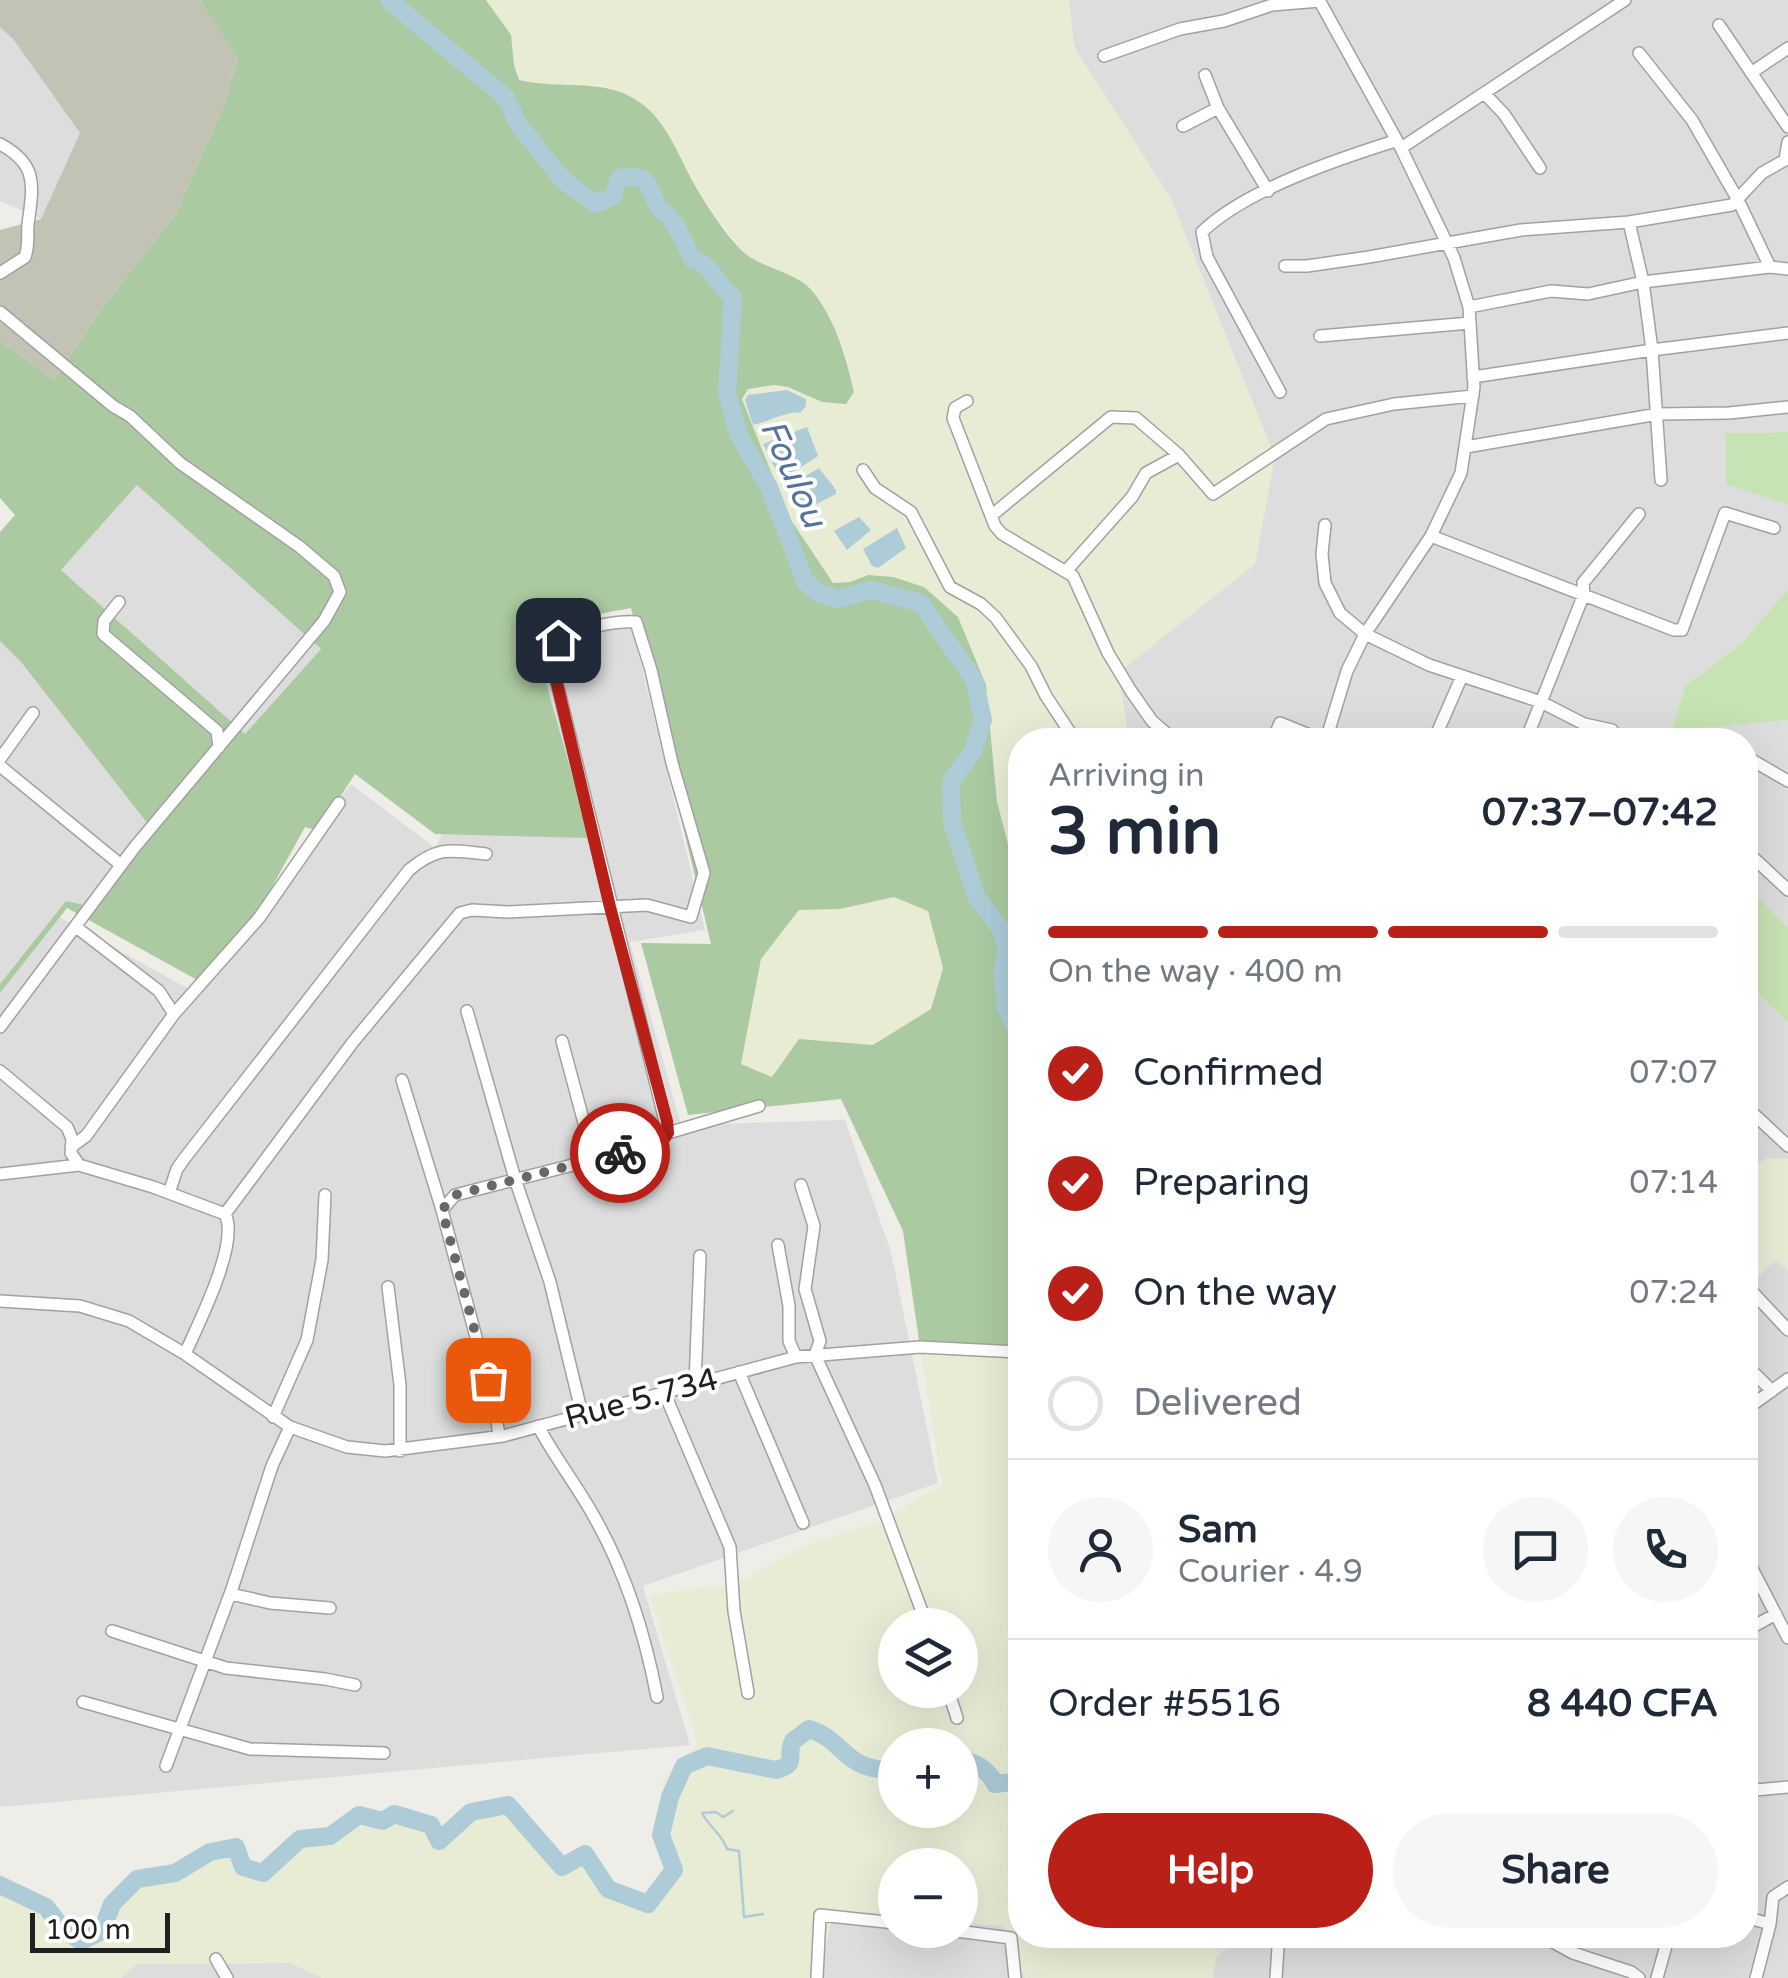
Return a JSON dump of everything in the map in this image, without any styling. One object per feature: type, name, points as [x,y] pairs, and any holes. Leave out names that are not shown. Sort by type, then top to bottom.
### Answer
[{"type":"street","points":[[1104,56],[1272,5],[1320,0],[1448,242],[1469,307],[1470,323],[1473,396],[1461,474],[1431,536],[1365,634],[1347,671],[1328,728]]},
{"type":"street","points":[[1280,392],[1207,257],[1201,237],[1205,228],[1268,191],[1340,158],[1398,144],[1484,94],[1625,0]]},
{"type":"street","points":[[1719,25],[1788,127]]},
{"type":"street","points":[[1750,73],[1788,48]]},
{"type":"street","points":[[1639,53],[1692,120],[1738,200],[1770,267]]},
{"type":"street","points":[[1204,75],[1218,108],[1268,191]]},
{"type":"street","points":[[1484,94],[1504,114],[1540,168]]},
{"type":"street","points":[[1183,126],[1218,108]]},
{"type":"street","points":[[1285,266],[1307,266],[1521,230],[1629,222],[1732,206],[1762,172],[1785,160],[1788,142]]},
{"type":"street","points":[[0,144],[26,163],[34,192],[25,257],[0,273]]},
{"type":"street","points":[[1629,222],[1652,350],[1661,480]]},
{"type":"street","points":[[1469,307],[1550,291],[1588,294],[1642,282],[1788,268]]},
{"type":"street","points":[[0,312],[130,416],[180,464],[300,548],[334,576],[340,592],[324,621],[121,866],[0,1027]]},
{"type":"street","points":[[1320,336],[1470,323]]},
{"type":"street","points":[[1473,377],[1788,333]]},
{"type":"street","points":[[990,516],[1111,417],[1136,418],[1179,454],[1212,494],[1326,418],[1394,404],[1473,396]]},
{"type":"street","points":[[967,401],[955,408],[952,418],[990,516],[1002,534],[1067,570],[1108,653],[1160,728]]},
{"type":"street","points":[[1466,447],[1658,414],[1788,407]]},
{"type":"street","points":[[1067,570],[1132,497],[1146,473],[1179,454]]},
{"type":"street","points":[[863,470],[875,488],[911,512],[950,587],[981,604],[996,618],[1032,666],[1067,728]]},
{"type":"street","points":[[1431,536],[1682,630],[1725,513],[1774,528]]},
{"type":"street","points":[[1531,728],[1584,594],[1582,583],[1639,514]]},
{"type":"street","points":[[1325,524],[1325,583],[1340,613],[1365,634],[1429,665],[1541,702],[1584,724],[1603,728]]},
{"type":"street","points":[[120,602],[104,622],[103,634],[217,732],[219,747]]},
{"type":"street","points":[[225,1214],[353,1042],[460,913],[472,910],[508,912],[610,907],[647,906],[691,917],[704,874],[636,622],[620,620],[558,640],[549,650],[610,907],[668,1133]]},
{"type":"street","points":[[1439,728],[1462,676]]},
{"type":"street","points":[[33,713],[0,763],[121,866]]},
{"type":"street","points":[[1758,764],[1788,781]]},
{"type":"street","points":[[72,1147],[86,1136],[174,1014],[259,918],[339,803]]},
{"type":"street","points":[[169,1194],[176,1169],[409,870],[427,854],[440,850],[486,854]]},
{"type":"street","points":[[1758,862],[1788,890]]},
{"type":"street","points":[[76,928],[159,991],[174,1014]]},
{"type":"street","points":[[467,1011],[515,1180],[550,1282],[582,1414]]},
{"type":"street","points":[[562,1041],[594,1160]]},
{"type":"street","points":[[0,1071],[67,1127],[73,1158],[79,1166]]},
{"type":"street","points":[[402,1080],[496,1408],[499,1436]]},
{"type":"street","points":[[442,1210],[455,1195],[651,1146],[668,1133],[758,1106]]},
{"type":"street","points":[[1758,1118],[1788,1146]]},
{"type":"street","points":[[0,1174],[79,1166],[225,1214],[230,1225],[227,1250],[186,1354]]},
{"type":"street","points":[[802,1185],[814,1226],[804,1289],[820,1341],[815,1355],[876,1484],[920,1608]]},
{"type":"street","points":[[273,1417],[306,1340],[322,1260],[325,1195]]},
{"type":"street","points":[[778,1245],[789,1306],[789,1340],[796,1358]]},
{"type":"street","points":[[696,1384],[700,1256]]},
{"type":"street","points":[[388,1287],[400,1385],[400,1452]]},
{"type":"street","points":[[1758,1298],[1788,1330]]},
{"type":"street","name":"Rue 5.734","points":[[0,1300],[80,1306],[129,1322],[186,1354],[290,1428],[348,1447],[400,1452],[499,1436],[796,1358],[920,1347],[1008,1351]]},
{"type":"street","points":[[740,1372],[803,1523]]},
{"type":"street","points":[[1758,1377],[1772,1391]]},
{"type":"street","points":[[1758,1401],[1788,1378]]},
{"type":"street","points":[[664,1392],[730,1547],[734,1611],[748,1693]]},
{"type":"street","points":[[538,1426],[591,1510],[609,1547],[649,1657],[657,1697]]},
{"type":"street","points":[[166,1766],[230,1594],[272,1466],[290,1428]]},
{"type":"street","points":[[1758,1588],[1788,1638]]},
{"type":"street","points":[[230,1594],[270,1603],[330,1608]]},
{"type":"street","points":[[1758,1624],[1776,1614]]},
{"type":"street","points":[[112,1631],[243,1672],[325,1679],[355,1686]]},
{"type":"street","points":[[83,1702],[250,1749],[384,1754]]},
{"type":"street","points":[[954,1708],[957,1718]]},
{"type":"street","points":[[1758,1789],[1788,1786]]},
{"type":"street","points":[[1756,1978],[1773,1897],[1788,1887]]},
{"type":"street","points":[[817,1978],[820,1915],[878,1921]]},
{"type":"street","points":[[1758,1921],[1770,1924]]},
{"type":"street","points":[[978,1934],[1008,1938]]},
{"type":"street","points":[[1012,1948],[1015,1978]]},
{"type":"street","points":[[1276,1978],[1278,1948]]},
{"type":"street","points":[[1565,1948],[1638,1978]]},
{"type":"street","points":[[1657,1978],[1665,1948]]},
{"type":"street","points":[[216,1959],[228,1978]]},
{"type":"shaded area","points":[[0,0],[200,0],[237,57],[224,106],[175,215],[102,308],[54,380],[0,341],[0,230],[41,219],[80,133],[13,39],[0,27]]},
{"type":"shaded area","points":[[486,0],[1069,0],[1074,47],[1171,199],[1275,457],[1255,564],[1118,673],[1127,728],[1008,728],[1008,844],[997,802],[986,686],[924,587],[893,577],[868,575],[833,583],[825,576],[789,518],[742,399],[748,389],[773,385],[788,387],[822,402],[846,404],[854,392],[846,352],[813,290],[789,275],[765,268],[741,250],[697,190],[669,134],[600,84],[573,87],[519,80],[511,35]]},
{"type":"shaded area","points":[[1069,0],[1788,0],[1788,432],[1726,433],[1726,483],[1788,505],[1788,589],[1740,645],[1685,686],[1673,728],[1127,728],[1118,673],[1171,199],[1074,47]]},
{"type":"shaded area","points":[[0,27],[13,39],[80,133],[41,219],[0,201]]},
{"type":"shaded area","points":[[137,485],[321,649],[246,735],[61,570]]},
{"type":"shaded area","points":[[629,614],[705,930],[630,942],[681,1125],[845,1120],[891,1252],[938,1483],[643,1586],[690,1745],[0,1807],[0,641],[21,662],[148,824],[98,908],[66,902],[56,915],[194,992],[351,784],[435,848],[549,638]]},
{"type":"shaded area","points":[[1788,720],[1788,928],[1758,897],[1758,728],[1703,728]]},
{"type":"shaded area","points":[[894,897],[928,911],[943,968],[931,1009],[873,1045],[799,1039],[772,1077],[741,1064],[761,959],[799,910],[840,909]]},
{"type":"shaded area","points":[[1758,993],[1788,1023],[1788,1159],[1767,1158],[1758,1164]]},
{"type":"shaded area","points":[[1767,1158],[1788,1159],[1788,1270],[1775,1260],[1758,1277],[1758,1164]]},
{"type":"shaded area","points":[[1776,1260],[1788,1270],[1788,1978],[1213,1978],[1216,1957],[1227,1948],[1758,1948],[1758,1275]]},
{"type":"shaded area","points":[[920,1347],[1008,1351],[1008,1937],[1003,1925],[978,1924],[978,1848],[878,1848],[878,1919],[832,1917],[819,1978],[323,1978],[290,1963],[137,1964],[121,1978],[0,1978],[0,1885],[46,1907],[63,1929],[81,1941],[102,1931],[112,1904],[137,1879],[175,1873],[210,1852],[236,1847],[243,1866],[263,1873],[300,1839],[330,1836],[359,1815],[383,1821],[394,1814],[431,1825],[440,1840],[471,1812],[508,1805],[562,1867],[585,1854],[608,1889],[648,1904],[674,1870],[661,1835],[663,1780],[697,1743],[649,1595],[738,1583],[803,1546],[881,1521],[942,1484]]},
{"type":"shaded area","points":[[832,1917],[878,1919],[878,1948],[978,1948],[978,1924],[1003,1925],[1008,1948],[1013,1948],[1025,1978],[819,1978]]},
{"type":"shaded area","points":[[1013,1948],[1227,1948],[1216,1957],[1213,1978],[1025,1978]]},
{"type":"shaded area","points":[[290,1963],[323,1978],[121,1978],[137,1964]]},
{"type":"green space","points":[[200,0],[486,0],[511,35],[519,80],[595,86],[638,101],[666,130],[702,197],[736,245],[750,257],[799,280],[822,304],[851,379],[854,392],[846,404],[822,402],[774,385],[748,389],[742,399],[789,517],[833,583],[868,575],[893,577],[924,587],[958,617],[986,685],[997,802],[1008,844],[1008,1351],[920,1347],[903,1231],[841,1099],[688,1115],[641,943],[711,944],[631,608],[530,627],[590,838],[435,834],[355,774],[318,831],[305,827],[250,927],[199,981],[67,908],[0,993],[0,984],[66,901],[98,908],[148,824],[21,662],[0,641],[0,532],[15,515],[0,498],[0,341],[54,380],[102,308],[175,215],[224,106],[237,58]],"holes":[[[137,485],[321,649],[245,734],[61,570]],[[894,897],[928,911],[943,968],[931,1009],[873,1045],[799,1039],[772,1077],[741,1064],[761,959],[799,910],[840,909]]]},
{"type":"green space","points":[[1788,432],[1788,505],[1726,484],[1726,433]]},
{"type":"green space","points":[[1788,589],[1788,720],[1673,728],[1685,686],[1740,645]]},
{"type":"green space","points":[[1758,897],[1788,928],[1788,1023],[1758,993]]},
{"type":"water","points":[[787,390],[806,399],[800,413],[753,425],[745,400],[748,395]]},
{"type":"water","points":[[807,427],[818,456],[781,480],[763,444]]},
{"type":"water","points":[[819,468],[836,494],[801,512],[790,503],[789,486]]},
{"type":"water","points":[[859,517],[871,530],[847,550],[834,531]]},
{"type":"water","points":[[897,528],[906,548],[878,568],[872,566],[863,549]]},
{"type":"waterway","name":"Foulou","points":[[389,0],[506,98],[518,124],[564,181],[596,204],[613,196],[619,178],[646,182],[658,206],[677,227],[693,260],[706,266],[733,296],[727,392],[738,434],[769,487],[805,581],[817,592],[837,599],[871,590],[921,603],[974,680],[983,720],[973,751],[951,781],[952,822],[977,898],[1000,928],[1007,947],[1002,974],[1008,1011]]},
{"type":"waterway","name":"Foulou","points":[[0,1885],[46,1907],[63,1929],[81,1941],[102,1931],[112,1904],[137,1879],[175,1873],[210,1852],[236,1847],[243,1867],[263,1873],[300,1839],[330,1836],[359,1815],[383,1821],[394,1814],[431,1825],[439,1841],[471,1812],[508,1805],[562,1867],[585,1854],[608,1889],[648,1904],[674,1870],[661,1835],[670,1797],[684,1766],[707,1756],[776,1770],[788,1765],[793,1741],[809,1729],[831,1740],[864,1766],[878,1769]]},
{"type":"waterway","name":"Foulou","points":[[978,1766],[995,1784],[1008,1782]]},
{"type":"waterway","points":[[733,1811],[723,1817],[716,1812],[702,1813],[727,1849],[739,1851],[744,1917],[763,1914]]},
{"type":"way so far","points":[[488,1380],[442,1218],[446,1203],[455,1195],[620,1153]]},
{"type":"route","points":[[558,640],[549,650],[610,907],[667,1121],[664,1139],[620,1153]]}]
